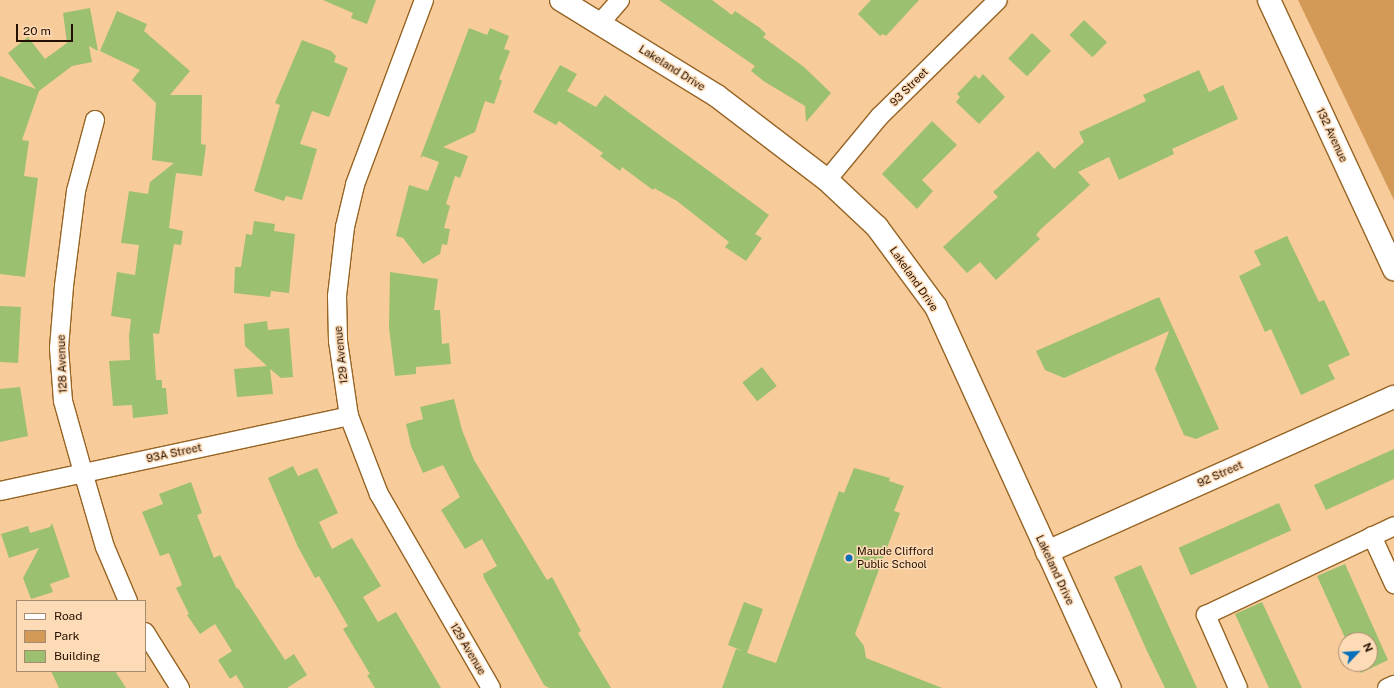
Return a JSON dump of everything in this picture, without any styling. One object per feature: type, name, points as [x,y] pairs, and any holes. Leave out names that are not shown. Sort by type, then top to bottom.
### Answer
[{"type":"street","name":"129 Avenue","points":[[424,0],[356,185],[345,227],[336,296],[338,341],[349,416],[362,455],[379,494],[492,688]]},
{"type":"street","name":"Lakeland Drive","points":[[561,0],[600,22],[717,96],[827,180],[878,228],[936,307],[1110,688]]},
{"type":"street","points":[[600,22],[620,0]]},
{"type":"street","name":"93 Street","points":[[827,180],[880,116],[998,0]]},
{"type":"street","name":"132 Avenue","points":[[1269,0],[1394,269]]},
{"type":"street","name":"128 Avenue","points":[[95,120],[76,191],[64,286],[59,348],[63,401],[105,547],[128,600]]},
{"type":"street","name":"92 Street","points":[[1047,552],[1394,397]]},
{"type":"street","name":"93A Street","points":[[0,491],[349,416]]},
{"type":"street","points":[[1238,688],[1206,615],[1394,526]]},
{"type":"street","points":[[1372,536],[1394,584]]},
{"type":"street","points":[[146,634],[180,688]]},
{"type":"street","points":[[1387,688],[1394,685]]},
{"type":"green space","points":[[1298,0],[1394,0],[1394,200]]},
{"type":"building","points":[[323,0],[376,0],[367,24],[351,18],[353,13]]},
{"type":"building","points":[[659,0],[712,0],[732,15],[735,11],[760,28],[766,34],[763,37],[804,67],[831,93],[806,122],[805,106],[765,82],[751,71],[755,66]]},
{"type":"building","points":[[871,0],[919,0],[886,36],[883,34],[880,36],[858,14]]},
{"type":"building","points":[[90,8],[98,51],[89,46],[92,62],[72,66],[39,91],[22,140],[29,141],[24,176],[38,178],[25,277],[0,274],[0,76],[36,89],[8,53],[28,37],[45,59],[67,43],[63,13]]},
{"type":"building","points":[[117,11],[147,24],[144,31],[190,71],[170,95],[202,95],[201,144],[206,145],[202,176],[176,173],[169,228],[183,231],[181,245],[174,244],[159,334],[153,333],[156,380],[162,380],[162,388],[166,388],[168,414],[133,418],[132,405],[113,406],[109,361],[130,360],[129,336],[131,319],[111,316],[117,272],[135,275],[139,245],[121,243],[129,191],[148,194],[150,182],[174,163],[152,160],[156,103],[132,80],[140,70],[100,51]]},
{"type":"building","points":[[1084,20],[1107,42],[1092,57],[1069,35]]},
{"type":"building","points":[[469,28],[487,35],[490,28],[509,36],[504,49],[510,51],[499,79],[502,81],[494,104],[485,101],[475,132],[443,147],[468,156],[460,178],[455,176],[446,204],[450,206],[444,228],[450,229],[447,245],[442,244],[440,254],[423,264],[403,238],[396,236],[409,185],[428,191],[439,162],[423,156],[420,158]]},
{"type":"building","points":[[1032,33],[1051,51],[1027,76],[1008,59]]},
{"type":"building","points":[[302,40],[331,51],[336,56],[334,62],[348,68],[329,117],[312,111],[300,144],[317,149],[302,200],[286,196],[284,201],[254,191],[280,105],[275,103]]},
{"type":"building","points":[[560,65],[577,74],[567,91],[596,107],[605,95],[769,215],[755,234],[762,238],[746,261],[725,247],[729,242],[677,201],[654,188],[653,190],[622,167],[620,171],[600,156],[603,153],[559,121],[556,125],[533,112]]},
{"type":"building","points":[[1199,70],[1209,92],[1223,85],[1238,119],[1172,149],[1174,154],[1119,180],[1109,157],[1078,172],[1090,185],[1041,229],[1036,235],[1040,239],[996,280],[980,262],[967,273],[943,247],[998,197],[993,192],[1038,151],[1054,169],[1084,142],[1079,132],[1146,101],[1143,95]]},
{"type":"building","points":[[983,74],[1005,97],[979,124],[956,102],[960,97],[957,94],[975,75],[979,79]]},
{"type":"building","points":[[932,121],[957,145],[922,180],[933,191],[917,209],[882,174]]},
{"type":"building","points":[[254,221],[275,224],[274,231],[295,234],[289,293],[271,291],[270,297],[234,293],[235,267],[241,267],[246,234],[252,235]]},
{"type":"building","points":[[1287,236],[1319,302],[1324,300],[1350,355],[1328,365],[1335,379],[1301,395],[1271,329],[1265,332],[1239,276],[1261,265],[1254,251]]},
{"type":"building","points":[[390,272],[438,279],[434,310],[440,310],[442,344],[449,343],[451,364],[416,367],[416,374],[395,376],[389,328]]},
{"type":"building","points":[[1159,297],[1219,429],[1196,439],[1184,435],[1155,369],[1169,331],[1064,378],[1045,370],[1036,351]]},
{"type":"building","points":[[0,306],[21,307],[18,363],[0,362]]},
{"type":"building","points":[[267,321],[268,330],[289,328],[293,377],[281,378],[270,369],[273,394],[237,397],[234,369],[267,366],[245,346],[244,324]]},
{"type":"building","points":[[762,367],[777,386],[757,401],[742,382]]},
{"type":"building","points":[[20,387],[28,436],[0,442],[0,389]]},
{"type":"building","points":[[454,399],[462,430],[474,460],[547,580],[552,577],[581,631],[578,633],[611,688],[549,688],[544,685],[484,578],[483,574],[497,566],[482,539],[465,549],[441,510],[460,497],[443,465],[423,473],[411,446],[406,424],[423,419],[420,407]]},
{"type":"building","points":[[1394,449],[1394,479],[1326,510],[1314,485]]},
{"type":"building","points":[[293,466],[298,476],[317,468],[338,513],[319,522],[332,549],[352,538],[381,586],[363,597],[378,622],[396,612],[441,688],[375,688],[367,675],[370,674],[343,629],[348,626],[319,576],[315,578],[298,547],[268,478]]},
{"type":"building","name":"Maude Clifford Public School","points":[[854,468],[890,478],[889,481],[904,486],[894,511],[900,513],[855,634],[864,646],[866,658],[942,688],[722,688],[736,649],[743,651],[728,645],[744,602],[763,609],[747,653],[776,663],[839,491],[844,493]]},
{"type":"building","points":[[191,482],[202,513],[197,515],[214,558],[220,555],[237,589],[238,588],[285,660],[294,654],[307,675],[287,688],[244,688],[236,675],[230,679],[218,660],[232,651],[215,624],[200,634],[187,615],[189,614],[176,588],[182,585],[169,553],[160,556],[142,512],[163,504],[159,494]]},
{"type":"building","points":[[1279,503],[1291,530],[1191,575],[1179,548]]},
{"type":"building","points":[[52,523],[70,577],[50,584],[53,592],[31,599],[23,578],[39,548],[9,558],[1,534],[28,526],[30,533],[50,527]]},
{"type":"building","points":[[1345,564],[1375,632],[1342,632],[1317,576]]},
{"type":"building","points":[[1141,565],[1197,688],[1165,688],[1147,651],[1114,577]]},
{"type":"building","points":[[1262,602],[1302,688],[1269,688],[1235,614]]},
{"type":"building","points":[[1378,638],[1388,660],[1378,665]]},
{"type":"building","points":[[51,672],[116,672],[126,688],[59,688]]},
{"type":"place","name":"Maude Clifford Public School","points":[[849,558]]}]
